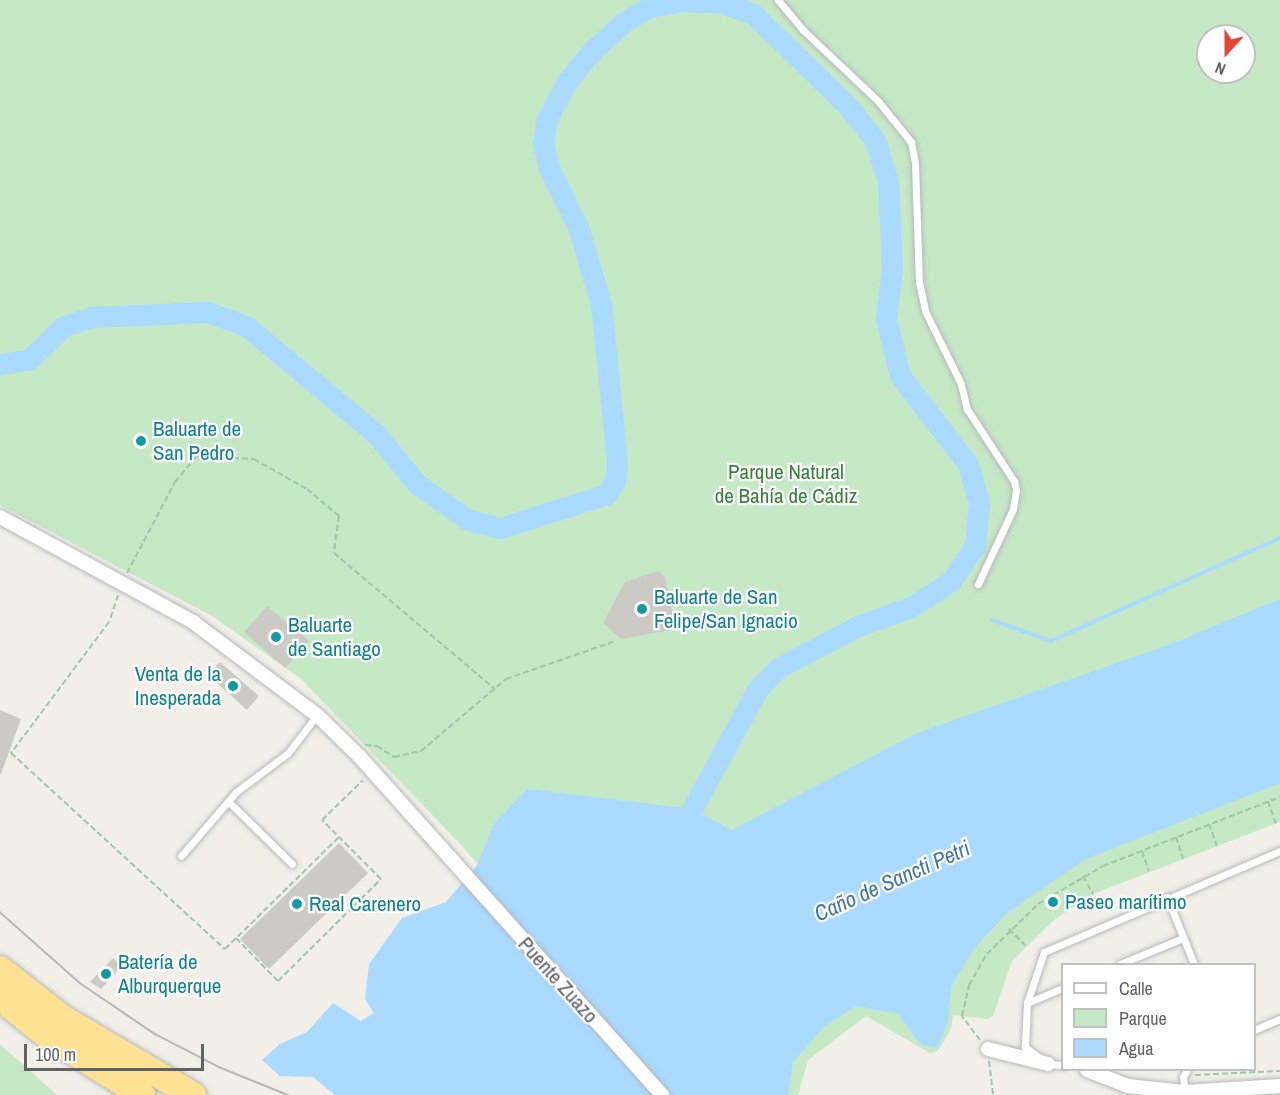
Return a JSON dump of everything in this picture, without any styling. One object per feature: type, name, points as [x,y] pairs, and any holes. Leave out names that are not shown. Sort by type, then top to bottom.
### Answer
[{"type":"highway","points":[[0,969],[64,1019],[193,1095]]},
{"type":"highway","points":[[0,998],[49,1037],[142,1095]]},
{"type":"street","name":"Puente Zuazo","points":[[0,517],[123,583],[228,645],[317,716],[355,751],[454,866],[662,1095]]},
{"type":"street","points":[[988,1049],[1055,1064]]},
{"type":"street","points":[[1090,1071],[1128,1086],[1185,1094],[1280,1086]]},
{"type":"lane","points":[[778,0],[803,30],[879,100],[911,142],[915,163],[919,282],[925,311],[961,384],[967,409],[1014,481],[1016,490],[1013,509],[978,584]]},
{"type":"lane","points":[[181,856],[236,792],[288,753],[317,716]]},
{"type":"lane","points":[[229,802],[292,864]]},
{"type":"lane","points":[[1055,1064],[1025,1047],[1027,1003],[1044,952],[1167,897],[1280,851]]},
{"type":"lane","points":[[1167,897],[1194,963]]},
{"type":"lane","points":[[1122,963],[1183,938]]},
{"type":"lane","points":[[1027,1003],[1061,988]]},
{"type":"lane","points":[[1256,1029],[1280,1019]]},
{"type":"lane","points":[[1185,1094],[1183,1077],[1186,1071]]},
{"type":"path","points":[[339,837],[225,949],[11,753],[109,622],[123,583],[147,530],[175,482],[197,456],[254,459],[308,489],[339,516],[334,553],[495,689]]},
{"type":"path","points":[[355,751],[368,744],[394,757],[421,751],[506,679],[613,642]]},
{"type":"path","points":[[236,938],[278,981],[381,879],[322,820],[372,771]]},
{"type":"path","points":[[993,1095],[988,1049],[962,1016],[964,999],[976,968],[1009,929],[1038,904],[1083,876],[1142,850],[1280,797]]},
{"type":"path","points":[[1268,801],[1276,824]]},
{"type":"path","points":[[1209,824],[1217,846]]},
{"type":"path","points":[[1176,837],[1183,859]]},
{"type":"path","points":[[1142,850],[1149,871]]},
{"type":"path","points":[[1083,876],[1093,894]]},
{"type":"path","points":[[1009,929],[1026,946]]},
{"type":"path","points":[[1183,1077],[1280,1071]]},
{"type":"green space","name":"Parque Natural de Bahía de Cádiz","points":[[0,0],[1280,0],[1280,822],[1093,894],[1054,920],[1012,961],[993,1016],[988,1019],[953,1015],[951,1029],[938,1051],[930,1053],[866,1016],[808,1060],[798,1095],[681,1095],[462,846],[300,678],[212,616],[0,505]]},
{"type":"green space","points":[[0,1044],[57,1095],[0,1095]]},
{"type":"water","name":"Caño de Sancti Petri","points":[[1280,599],[1280,783],[1086,859],[1007,913],[973,950],[951,987],[948,1023],[937,1048],[920,1044],[898,1014],[856,1006],[823,1028],[793,1062],[788,1095],[335,1095],[313,1077],[280,1076],[262,1060],[280,1044],[307,1032],[333,1003],[361,1021],[374,1013],[365,999],[369,964],[402,918],[446,902],[477,865],[494,824],[527,789],[692,809],[732,830],[917,733],[1171,644]]},
{"type":"building","name":"Baluarte de San Felipe/San Ignacio","points":[[658,571],[665,577],[676,629],[621,639],[603,623],[625,582]]},
{"type":"building","name":"Baluarte de Santiago","points":[[267,606],[309,641],[285,668],[244,632]]},
{"type":"building","name":"Venta de la Inesperada","points":[[220,662],[259,696],[247,710],[208,675]]},
{"type":"building","points":[[0,710],[21,719],[1,774],[0,774]]},
{"type":"building","name":"Real Carenero","points":[[339,843],[368,873],[269,969],[240,939]]},
{"type":"building","name":"Batería de Alburquerque","points":[[113,958],[122,966],[101,989],[90,982]]},
{"type":"waterway","points":[[0,364],[29,360],[64,326],[91,317],[208,312],[246,326],[376,434],[417,484],[468,520],[500,528],[607,494],[616,479],[617,461],[601,304],[578,227],[549,168],[543,143],[547,119],[568,80],[594,49],[624,22],[650,7],[682,1],[719,2],[753,14],[847,105],[875,140],[888,181],[892,268],[886,319],[900,376],[968,464],[979,502],[975,546],[951,581],[911,607],[858,626],[778,668],[757,690],[692,809]]},
{"type":"waterway","points":[[992,620],[1051,641],[1280,538]]},
{"type":"tram line","points":[[0,912],[80,983],[155,1034],[219,1067],[288,1095]]},
{"type":"place","name":"Baluarte de San Pedro","points":[[141,441]]},
{"type":"place","name":"Baluarte de San Felipe/San Ignacio","points":[[642,609]]},
{"type":"place","name":"Baluarte de Santiago","points":[[276,637]]},
{"type":"place","name":"Venta de la Inesperada","points":[[233,686]]},
{"type":"place","name":"Paseo marítimo","points":[[1053,902]]},
{"type":"place","name":"Real Carenero","points":[[297,904]]},
{"type":"place","name":"Batería de Alburquerque","points":[[106,974]]}]
